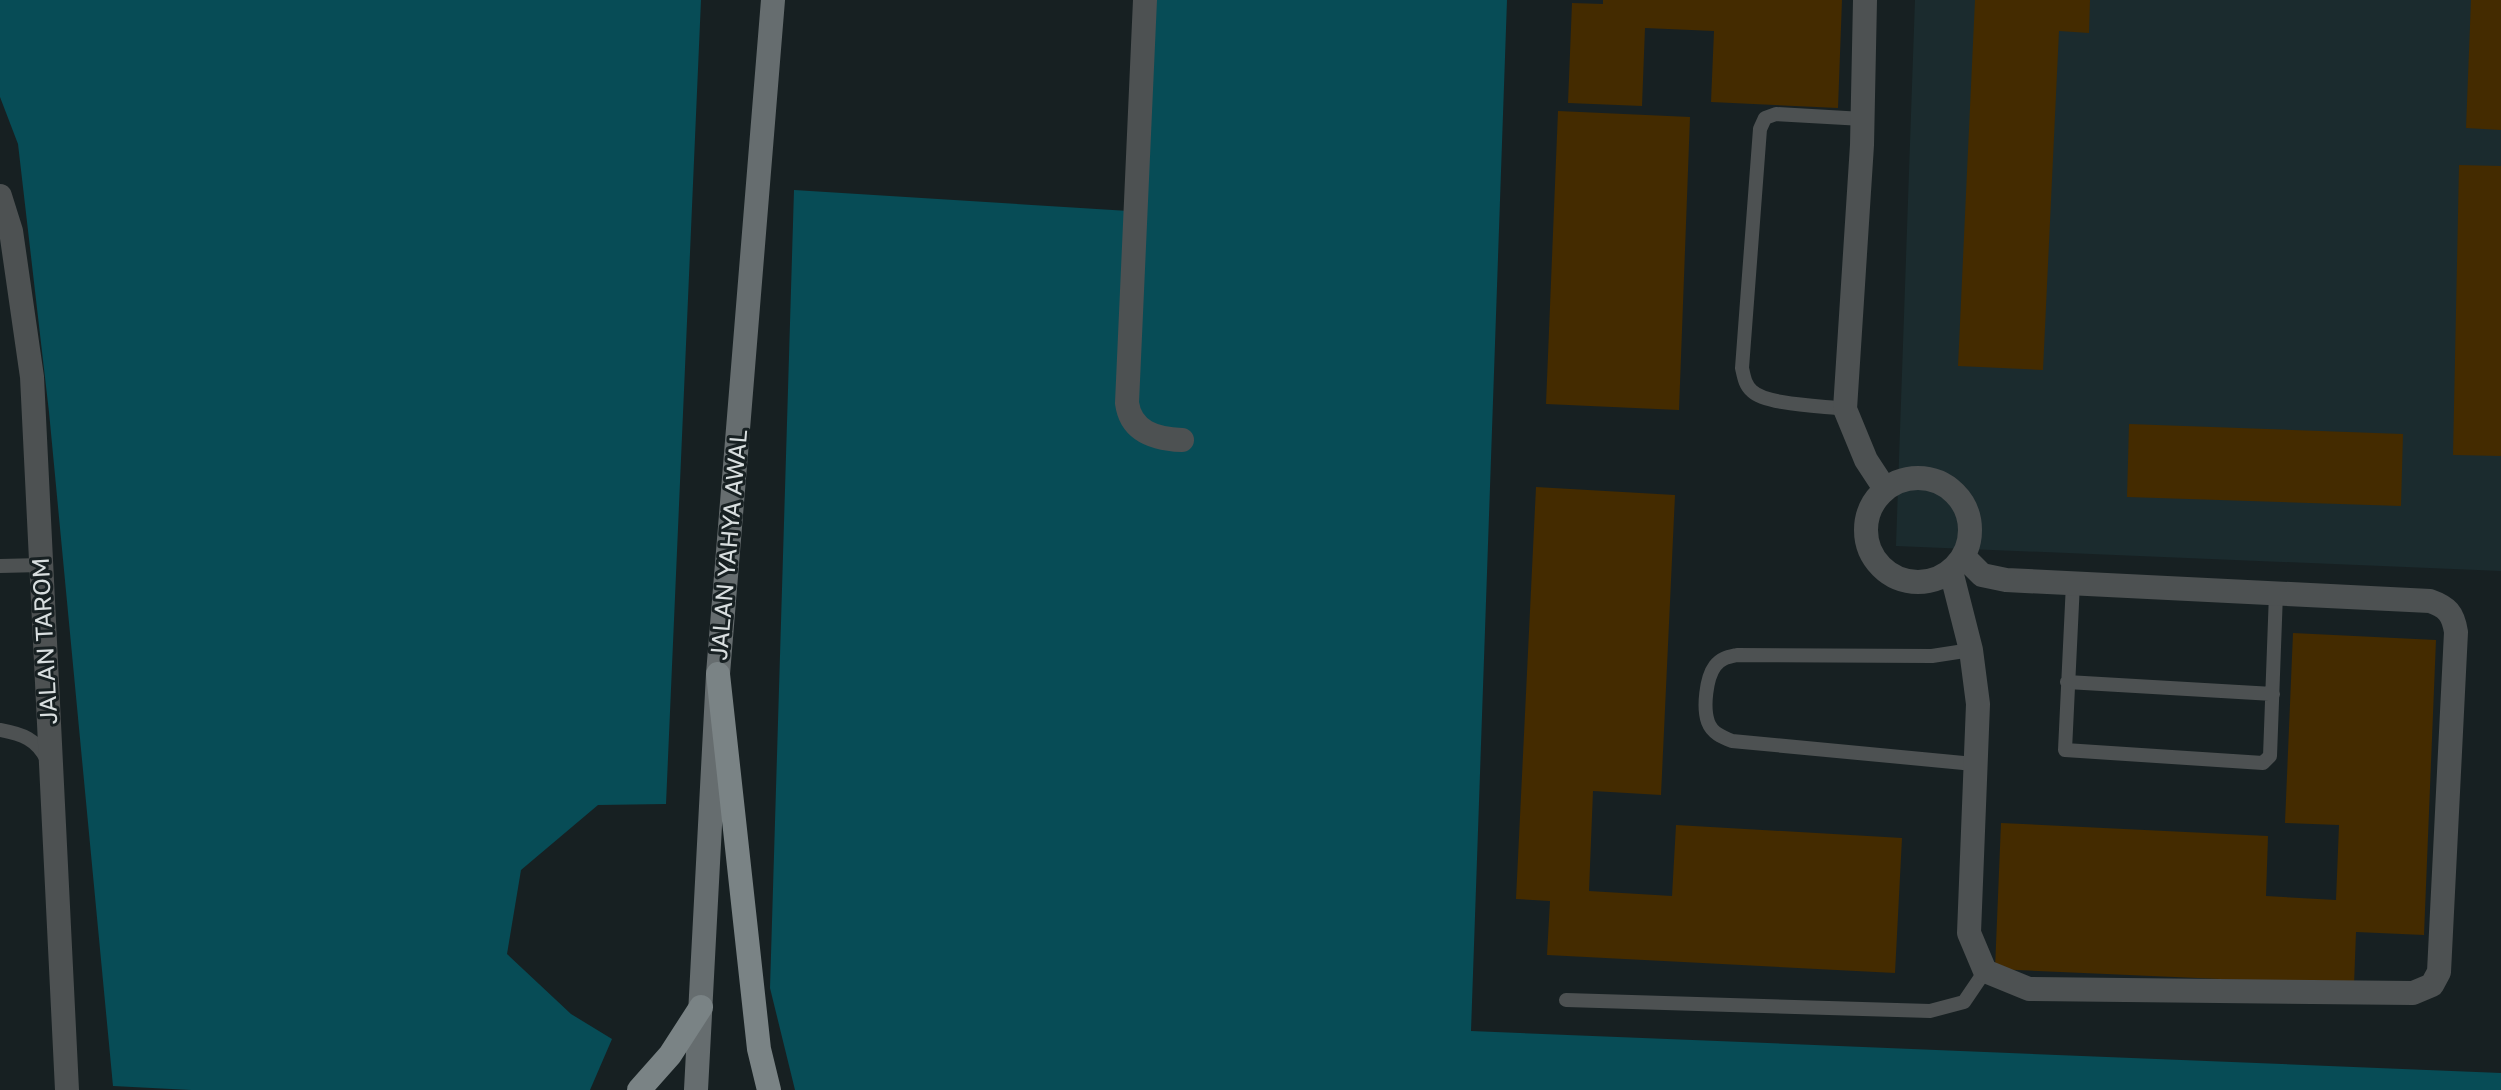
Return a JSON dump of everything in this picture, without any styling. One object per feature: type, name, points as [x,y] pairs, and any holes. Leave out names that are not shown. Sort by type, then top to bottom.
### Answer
[{"type":"main road","name":"JALAN YAHYA AWAL","points":[[696,1090],[718,674],[773,0]]},
{"type":"main road","points":[[718,674],[759,1049],[769,1090]]},
{"type":"main road","points":[[639,1090],[670,1055],[701,1007]]},
{"type":"street","points":[[1145,0],[1127,403],[1133,422],[1147,433],[1162,440],[1182,440]]},
{"type":"street","points":[[1865,0],[1863,119],[1845,409],[1866,460],[1885,489]]},
{"type":"street","name":"JALAN TAROM","points":[[0,196],[11,231],[32,377],[67,1090]]},
{"type":"street","points":[[1919,477],[1937,481],[1952,490],[1964,504],[1970,521],[1970,539],[1957,564],[1934,580],[1916,582],[1898,578],[1883,568],[1872,554],[1866,537],[1866,519],[1873,502],[1885,489],[1901,480],[1919,477]]},
{"type":"street","points":[[1957,564],[1982,575],[2006,580],[2430,601],[2444,606],[2454,617],[2456,632],[2439,972],[2432,985],[2413,993],[2029,989],[1985,971],[1969,933],[1978,704],[1957,564]]},
{"type":"lane","points":[[1845,409],[1767,399],[1754,394],[1745,382],[1742,368],[1760,129],[1765,118],[1776,114],[1863,119]]},
{"type":"lane","points":[[0,566],[41,565]]},
{"type":"lane","points":[[2073,583],[2063,747],[2068,752],[2263,763],[2270,756],[2276,593]]},
{"type":"lane","points":[[1971,650],[1932,656],[1737,655],[1724,658],[1714,667],[1706,709],[1708,724],[1718,736],[1732,741],[1974,764]]},
{"type":"lane","points":[[2067,682],[2273,694]]},
{"type":"lane","points":[[0,730],[24,735],[41,748],[52,769]]},
{"type":"lane","points":[[1566,1000],[1930,1011],[1964,1002],[1985,971]]},
{"type":"shaded area","points":[[0,0],[701,0],[666,804],[598,805],[521,870],[507,954],[571,1014],[612,1039],[590,1090],[191,1090],[113,1086],[49,412],[18,144],[0,97]]},
{"type":"shaded area","points":[[1133,0],[1507,0],[1471,1031],[2501,1073],[2501,1090],[795,1090],[770,988],[794,190],[1145,212]]},
{"type":"shaded area","points":[[1915,0],[2501,0],[2501,571],[1896,546]]},
{"type":"building","points":[[1603,0],[1842,0],[1838,108],[1711,102],[1714,31],[1645,28],[1642,106],[1568,103],[1572,3],[1603,4]]},
{"type":"building","points":[[1975,0],[2090,0],[2089,33],[2059,31],[2043,370],[1958,366]]},
{"type":"building","points":[[2471,0],[2501,0],[2501,130],[2466,128]]},
{"type":"building","points":[[1558,111],[1690,117],[1679,410],[1546,404]]},
{"type":"building","points":[[2459,165],[2501,166],[2501,456],[2453,455]]},
{"type":"building","points":[[2129,424],[2403,434],[2401,506],[2127,497]]},
{"type":"building","points":[[1536,487],[1675,495],[1661,795],[1593,791],[1589,891],[1672,896],[1676,825],[1902,838],[1895,973],[1547,955],[1550,901],[1516,899]]},
{"type":"building","points":[[2293,633],[2436,640],[2424,935],[2356,932],[2354,985],[1995,969],[2001,823],[2268,836],[2266,896],[2336,900],[2339,825],[2285,823]]}]
